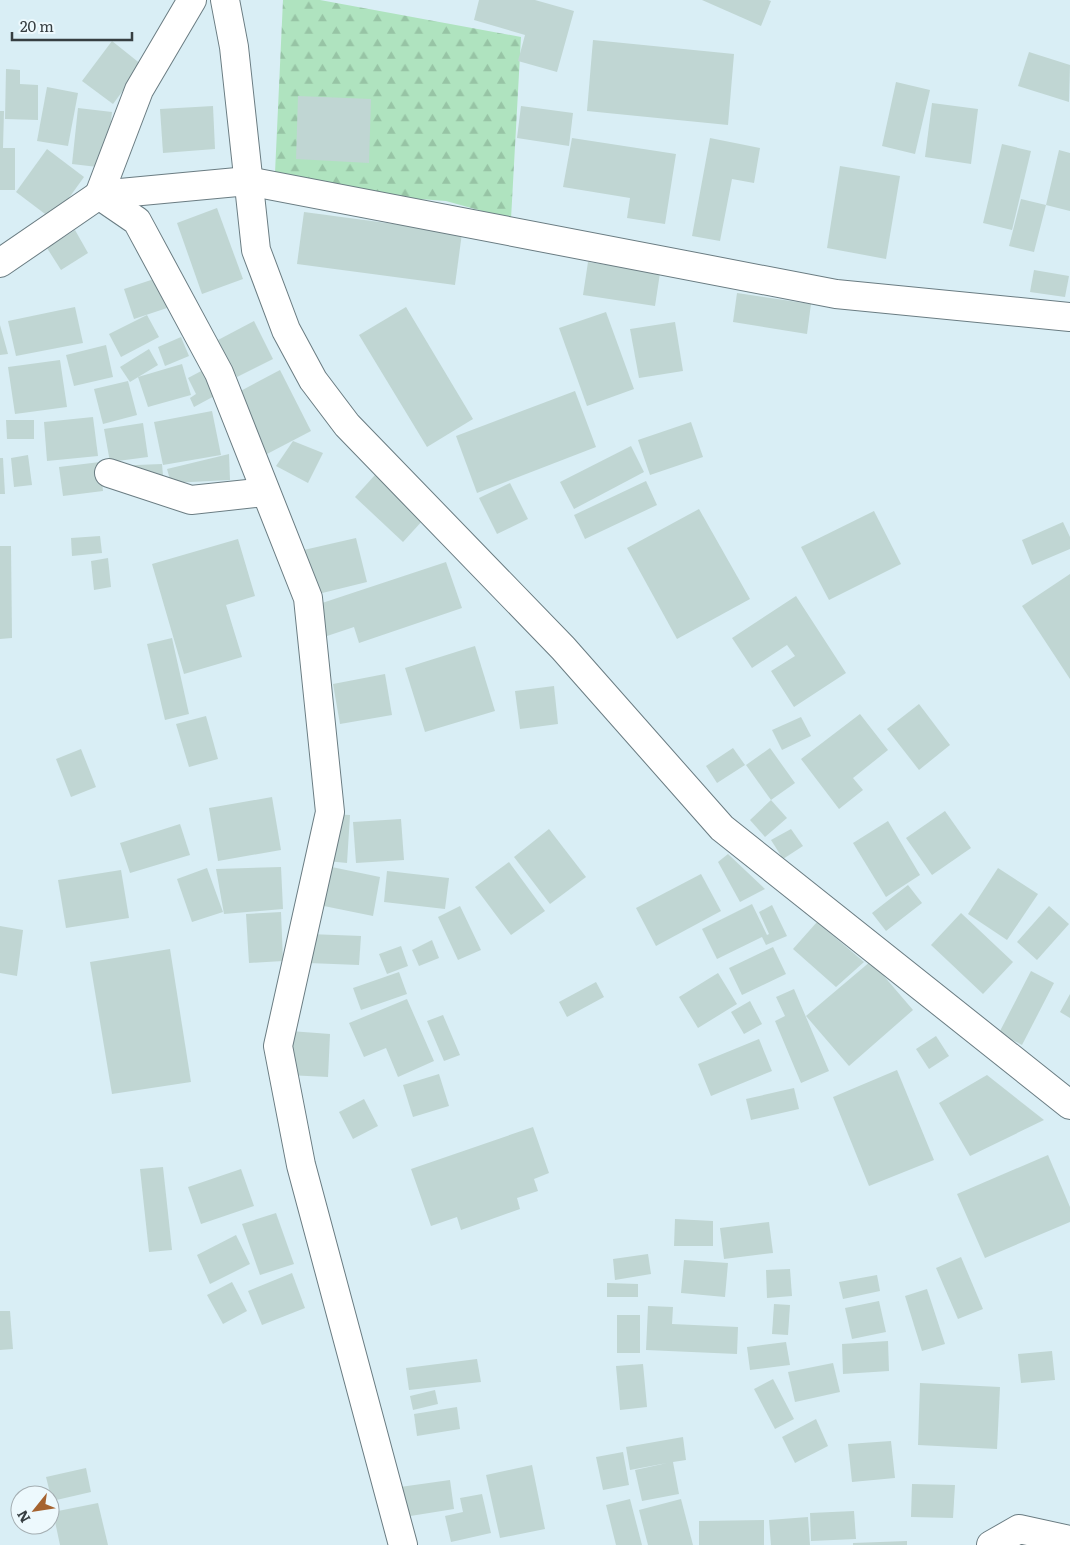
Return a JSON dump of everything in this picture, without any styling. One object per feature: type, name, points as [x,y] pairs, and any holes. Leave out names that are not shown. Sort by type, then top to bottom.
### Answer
[{"type":"street","points":[[98,195],[139,90],[192,0]]},
{"type":"street","points":[[225,0],[234,47],[256,250],[286,330],[313,380],[347,425],[563,648],[722,828],[1070,1105]]},
{"type":"street","points":[[0,264],[98,195],[248,181],[836,294],[1070,317]]},
{"type":"street","points":[[98,195],[137,221],[219,373],[308,598],[330,812],[278,1046],[301,1165],[403,1545]]},
{"type":"street","points":[[109,473],[191,500],[265,492]]},
{"type":"street","points":[[991,1545],[1020,1528],[1070,1540]]},
{"type":"green space","points":[[283,0],[320,0],[521,37],[511,219],[446,201],[353,194],[275,173]]},
{"type":"building","points":[[479,0],[535,0],[574,11],[557,72],[518,61],[525,35],[474,20]]},
{"type":"building","points":[[702,0],[768,0],[771,1],[761,26]]},
{"type":"building","points":[[593,40],[734,54],[728,125],[587,111]]},
{"type":"building","points":[[112,41],[142,65],[113,104],[82,81]]},
{"type":"building","points":[[1029,52],[1070,65],[1069,102],[1018,86]]},
{"type":"building","points":[[6,69],[20,70],[20,84],[38,85],[38,120],[5,119]]},
{"type":"building","points":[[896,82],[930,90],[915,154],[882,146]]},
{"type":"building","points":[[47,87],[78,93],[68,146],[37,141]]},
{"type":"building","points":[[298,96],[371,99],[369,163],[296,159]]},
{"type":"building","points":[[932,103],[978,109],[971,164],[925,157]]},
{"type":"building","points":[[213,106],[215,149],[163,153],[160,109]]},
{"type":"building","points":[[521,106],[573,113],[569,146],[517,138]]},
{"type":"building","points":[[78,108],[112,112],[106,168],[72,164]]},
{"type":"building","points":[[0,111],[4,111],[3,148],[15,148],[15,190],[0,190]]},
{"type":"building","points":[[572,138],[676,154],[665,224],[627,218],[630,198],[563,187]]},
{"type":"building","points":[[710,138],[760,148],[754,183],[732,179],[720,241],[692,236]]},
{"type":"building","points":[[1002,144],[1031,151],[1012,230],[983,223]]},
{"type":"building","points":[[47,149],[84,177],[53,220],[16,192]]},
{"type":"building","points":[[1059,150],[1070,153],[1070,211],[1046,205]]},
{"type":"building","points":[[840,166],[900,176],[886,259],[827,248]]},
{"type":"building","points":[[1021,199],[1046,205],[1034,252],[1009,246]]},
{"type":"building","points":[[217,208],[243,279],[202,294],[177,223]]},
{"type":"building","points":[[304,212],[462,233],[455,285],[297,264]]},
{"type":"building","points":[[75,230],[88,253],[61,270],[47,248]]},
{"type":"building","points":[[588,262],[660,273],[655,306],[583,295]]},
{"type":"building","points":[[1034,270],[1069,276],[1065,297],[1030,292]]},
{"type":"building","points":[[157,278],[167,308],[134,319],[124,289]]},
{"type":"building","points":[[737,293],[811,304],[807,334],[733,322]]},
{"type":"building","points":[[75,307],[83,343],[16,356],[8,321]]},
{"type":"building","points":[[406,307],[473,419],[427,447],[359,335]]},
{"type":"building","points":[[606,312],[634,389],[587,406],[559,328]]},
{"type":"building","points":[[147,315],[159,337],[121,357],[109,334]]},
{"type":"building","points":[[254,321],[273,359],[237,377],[218,340]]},
{"type":"building","points":[[675,322],[683,371],[639,378],[630,329]]},
{"type":"building","points":[[0,325],[8,354],[0,355]]},
{"type":"building","points":[[181,337],[189,356],[165,366],[158,347]]},
{"type":"building","points":[[106,345],[113,377],[74,386],[66,355]]},
{"type":"building","points":[[149,349],[158,365],[130,382],[120,367]]},
{"type":"building","points":[[60,360],[67,407],[15,414],[8,367]]},
{"type":"building","points":[[182,364],[191,395],[148,407],[138,377]]},
{"type":"building","points":[[205,369],[218,394],[194,407],[190,398],[196,394],[188,378]]},
{"type":"building","points":[[280,370],[311,431],[267,454],[235,394]]},
{"type":"building","points":[[128,381],[137,415],[103,424],[94,389]]},
{"type":"building","points":[[575,391],[596,447],[477,493],[456,436]]},
{"type":"building","points":[[212,411],[221,455],[163,465],[154,422]]},
{"type":"building","points":[[93,417],[98,456],[47,461],[44,422]]},
{"type":"building","points":[[6,420],[34,420],[34,439],[7,439]]},
{"type":"building","points":[[691,422],[703,457],[650,475],[638,440]]},
{"type":"building","points":[[143,423],[148,457],[110,462],[104,429]]},
{"type":"building","points":[[293,441],[323,453],[308,483],[276,466]]},
{"type":"building","points":[[631,446],[644,472],[574,509],[560,482]]},
{"type":"building","points":[[229,454],[230,480],[171,483],[167,469]]},
{"type":"building","points":[[28,455],[32,485],[14,487],[11,458]]},
{"type":"building","points":[[0,458],[3,458],[5,494],[0,494]]},
{"type":"building","points":[[100,462],[103,491],[63,496],[59,467]]},
{"type":"building","points":[[162,464],[164,487],[111,466]]},
{"type":"building","points":[[375,475],[423,520],[403,542],[355,497]]},
{"type":"building","points":[[646,481],[657,505],[585,539],[574,515]]},
{"type":"building","points":[[510,483],[528,519],[497,534],[479,498]]},
{"type":"building","points":[[699,509],[750,599],[677,639],[627,548]]},
{"type":"building","points":[[874,511],[901,564],[829,600],[801,547]]},
{"type":"building","points":[[1063,522],[1070,537],[1070,549],[1032,565],[1022,540]]},
{"type":"building","points":[[100,536],[102,553],[72,556],[71,538]]},
{"type":"building","points":[[356,538],[367,582],[306,597],[295,552]]},
{"type":"building","points":[[238,539],[255,596],[226,605],[242,657],[184,674],[152,564]]},
{"type":"building","points":[[0,546],[11,546],[12,638],[0,639]]},
{"type":"building","points":[[108,558],[111,587],[94,590],[91,561]]},
{"type":"building","points":[[446,562],[462,608],[359,643],[354,627],[318,639],[307,608]]},
{"type":"building","points":[[1070,574],[1070,679],[1022,606]]},
{"type":"building","points":[[796,596],[846,673],[794,707],[771,671],[795,656],[787,645],[752,668],[732,638]]},
{"type":"building","points":[[172,638],[189,714],[165,720],[147,644]]},
{"type":"building","points":[[475,646],[495,711],[425,732],[405,668]]},
{"type":"building","points":[[385,674],[392,715],[340,724],[333,684]]},
{"type":"building","points":[[554,686],[558,724],[520,729],[515,691]]},
{"type":"building","points":[[919,704],[950,745],[919,770],[887,729]]},
{"type":"building","points":[[860,714],[888,750],[853,778],[863,790],[839,809],[801,759]]},
{"type":"building","points":[[206,716],[218,759],[189,767],[176,724]]},
{"type":"building","points":[[801,717],[811,736],[782,750],[772,730]]},
{"type":"building","points":[[733,748],[745,765],[717,783],[706,766]]},
{"type":"building","points":[[770,748],[795,783],[771,800],[746,765]]},
{"type":"building","points":[[81,749],[96,787],[71,797],[56,759]]},
{"type":"building","points":[[272,797],[281,850],[218,861],[209,808]]},
{"type":"building","points":[[771,800],[787,818],[765,837],[750,820]]},
{"type":"building","points":[[945,811],[971,848],[932,875],[906,838]]},
{"type":"building","points":[[330,814],[350,815],[347,863],[327,861]]},
{"type":"building","points":[[401,819],[404,860],[356,863],[353,822]]},
{"type":"building","points":[[888,821],[920,875],[886,897],[853,843]]},
{"type":"building","points":[[180,824],[190,855],[130,873],[120,843]]},
{"type":"building","points":[[549,829],[586,877],[550,904],[514,857]]},
{"type":"building","points":[[791,829],[803,846],[783,859],[771,840]]},
{"type":"building","points":[[728,854],[765,889],[740,902],[718,862]]},
{"type":"building","points":[[509,862],[545,911],[511,935],[475,887]]},
{"type":"building","points":[[322,865],[380,877],[373,916],[314,904]]},
{"type":"building","points":[[281,867],[283,909],[224,914],[216,869]]},
{"type":"building","points":[[207,868],[223,912],[192,922],[177,879]]},
{"type":"building","points":[[998,868],[1038,894],[1007,940],[968,914]]},
{"type":"building","points":[[121,870],[129,918],[66,928],[58,880]]},
{"type":"building","points":[[387,871],[449,878],[445,909],[384,902]]},
{"type":"building","points":[[701,874],[721,911],[656,946],[636,908]]},
{"type":"building","points":[[908,885],[922,903],[886,931],[872,913]]},
{"type":"building","points":[[752,904],[767,935],[769,934],[759,912],[772,905],[787,936],[766,945],[762,937],[717,959],[702,929]]},
{"type":"building","points":[[460,906],[481,950],[458,960],[438,917]]},
{"type":"building","points":[[1049,906],[1069,924],[1037,960],[1017,942]]},
{"type":"building","points":[[281,912],[283,961],[249,963],[246,914]]},
{"type":"building","points":[[961,913],[1013,962],[983,994],[931,945]]},
{"type":"building","points":[[817,922],[864,962],[836,987],[793,949]]},
{"type":"building","points":[[0,926],[23,930],[17,976],[0,973]]},
{"type":"building","points":[[309,934],[361,936],[359,965],[308,963]]},
{"type":"building","points":[[432,940],[439,958],[419,966],[412,950]]},
{"type":"building","points":[[401,946],[408,966],[387,974],[379,954]]},
{"type":"building","points":[[773,947],[786,974],[742,995],[729,968]]},
{"type":"building","points":[[170,949],[191,1082],[112,1094],[90,962]]},
{"type":"building","points":[[871,961],[913,1010],[849,1066],[806,1016]]},
{"type":"building","points":[[1031,971],[1054,983],[1022,1045],[999,1033]]},
{"type":"building","points":[[399,972],[407,994],[361,1010],[353,988]]},
{"type":"building","points":[[718,973],[737,1004],[698,1028],[679,997]]},
{"type":"building","points":[[596,982],[604,997],[567,1017],[559,1002]]},
{"type":"building","points":[[794,989],[829,1071],[801,1083],[775,1021],[785,1016],[776,997]]},
{"type":"building","points":[[1070,994],[1070,1018],[1060,1012]]},
{"type":"building","points":[[407,999],[434,1061],[398,1077],[386,1048],[364,1057],[349,1023]]},
{"type":"building","points":[[750,1001],[762,1024],[744,1034],[731,1012]]},
{"type":"building","points":[[443,1015],[460,1055],[444,1061],[427,1021]]},
{"type":"building","points":[[290,1031],[330,1034],[328,1077],[287,1075]]},
{"type":"building","points":[[936,1036],[949,1056],[929,1069],[916,1049]]},
{"type":"building","points":[[759,1039],[772,1071],[711,1096],[698,1064]]},
{"type":"building","points":[[897,1070],[934,1160],[869,1186],[833,1097]]},
{"type":"building","points":[[439,1074],[449,1106],[413,1117],[403,1085]]},
{"type":"building","points":[[987,1075],[1044,1120],[970,1156],[939,1103]]},
{"type":"building","points":[[794,1088],[799,1109],[751,1120],[746,1099]]},
{"type":"building","points":[[364,1099],[378,1126],[353,1139],[339,1112]]},
{"type":"building","points":[[533,1127],[549,1173],[534,1179],[538,1191],[517,1198],[520,1209],[461,1230],[457,1217],[431,1226],[411,1169]]},
{"type":"building","points":[[1048,1155],[1070,1207],[1070,1222],[985,1258],[957,1194]]},
{"type":"building","points":[[163,1167],[172,1250],[149,1252],[140,1169]]},
{"type":"building","points":[[241,1169],[254,1206],[201,1224],[188,1187]]},
{"type":"building","points":[[276,1213],[294,1264],[260,1275],[242,1224]]},
{"type":"building","points":[[675,1219],[713,1221],[713,1246],[674,1246]]},
{"type":"building","points":[[769,1222],[773,1253],[724,1259],[720,1228]]},
{"type":"building","points":[[236,1235],[250,1264],[210,1284],[197,1255]]},
{"type":"building","points":[[648,1254],[651,1274],[615,1280],[613,1259]]},
{"type":"building","points":[[961,1257],[983,1309],[958,1319],[936,1268]]},
{"type":"building","points":[[684,1260],[728,1263],[725,1297],[681,1293]]},
{"type":"building","points":[[790,1269],[792,1296],[767,1298],[766,1270]]},
{"type":"building","points":[[292,1273],[305,1308],[262,1325],[248,1291]]},
{"type":"building","points":[[877,1275],[880,1291],[843,1299],[839,1282]]},
{"type":"building","points":[[232,1282],[247,1311],[223,1324],[207,1295]]},
{"type":"building","points":[[607,1283],[638,1284],[638,1297],[607,1297]]},
{"type":"building","points":[[927,1289],[945,1344],[922,1351],[905,1296]]},
{"type":"building","points":[[879,1301],[886,1332],[852,1339],[845,1308]]},
{"type":"building","points":[[774,1304],[790,1305],[788,1335],[772,1334]]},
{"type":"building","points":[[648,1306],[673,1307],[672,1324],[738,1327],[737,1354],[646,1350]]},
{"type":"building","points":[[0,1311],[10,1311],[13,1349],[0,1350]]},
{"type":"building","points":[[617,1315],[640,1315],[640,1353],[617,1353]]},
{"type":"building","points":[[888,1341],[889,1371],[843,1374],[842,1344]]},
{"type":"building","points":[[786,1342],[790,1365],[750,1370],[747,1347]]},
{"type":"building","points":[[1052,1351],[1055,1380],[1021,1383],[1018,1354]]},
{"type":"building","points":[[477,1359],[481,1382],[409,1390],[406,1368]]},
{"type":"building","points":[[833,1363],[840,1392],[795,1402],[788,1372]]},
{"type":"building","points":[[643,1364],[647,1407],[620,1410],[616,1366]]},
{"type":"building","points":[[773,1379],[794,1419],[775,1429],[754,1389]]},
{"type":"building","points":[[920,1383],[1000,1387],[997,1449],[918,1445]]},
{"type":"building","points":[[435,1390],[438,1404],[413,1410],[410,1396]]},
{"type":"building","points":[[457,1407],[460,1429],[417,1436],[414,1414]]},
{"type":"building","points":[[816,1419],[828,1446],[795,1463],[782,1437]]},
{"type":"building","points":[[683,1437],[686,1460],[673,1462],[679,1494],[642,1501],[635,1470],[667,1463],[630,1470],[626,1447]]},
{"type":"building","points":[[891,1441],[895,1478],[852,1482],[848,1444]]},
{"type":"building","points":[[623,1452],[629,1485],[603,1490],[596,1457]]},
{"type":"building","points":[[532,1465],[545,1529],[500,1538],[486,1475]]},
{"type":"building","points":[[86,1468],[91,1492],[60,1499],[60,1485],[48,1485],[46,1477]]},
{"type":"building","points":[[450,1480],[454,1509],[398,1518],[393,1488]]},
{"type":"building","points":[[912,1484],[955,1485],[953,1518],[911,1517]]},
{"type":"building","points":[[482,1494],[491,1533],[451,1542],[445,1516],[463,1512],[460,1498]]},
{"type":"building","points":[[630,1499],[642,1545],[616,1545],[606,1505]]},
{"type":"building","points":[[681,1499],[693,1545],[648,1545],[639,1510]]},
{"type":"building","points":[[98,1503],[108,1545],[60,1545],[58,1535],[60,1535],[60,1511]]},
{"type":"building","points":[[854,1511],[856,1539],[811,1541],[810,1513]]},
{"type":"building","points":[[808,1517],[810,1545],[771,1545],[769,1520]]},
{"type":"building","points":[[764,1520],[764,1545],[699,1545],[699,1521]]},
{"type":"building","points":[[907,1541],[907,1545],[853,1545],[853,1543]]}]
